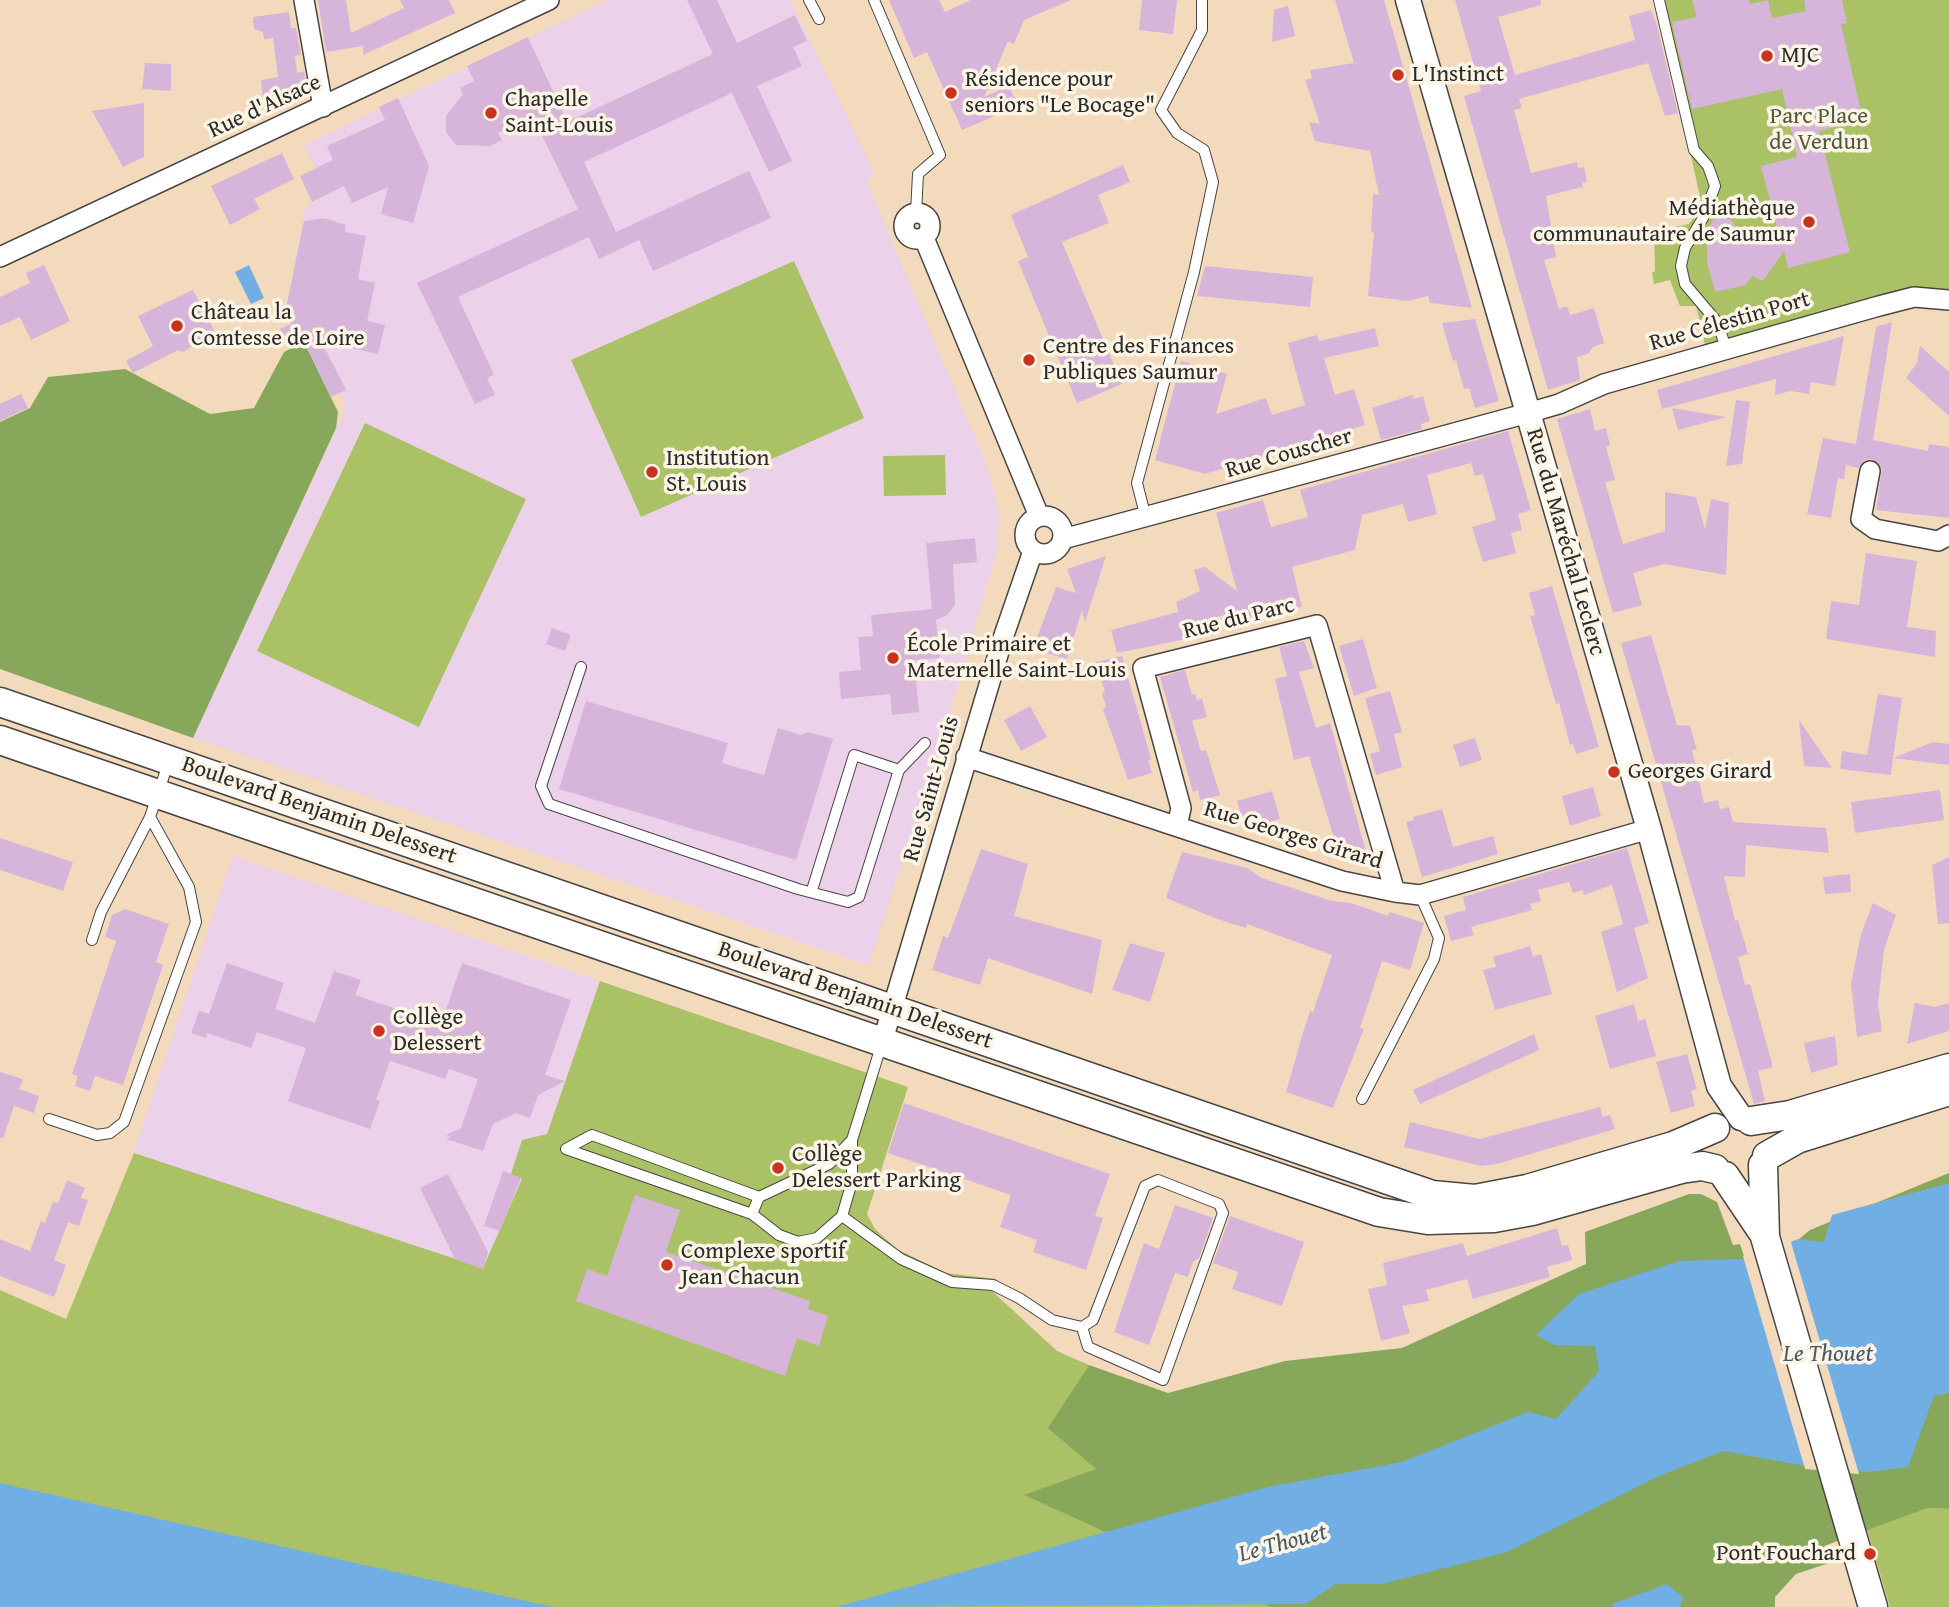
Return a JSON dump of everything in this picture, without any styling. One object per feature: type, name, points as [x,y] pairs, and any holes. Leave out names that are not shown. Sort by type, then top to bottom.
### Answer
[{"type":"main road","name":"Boulevard Benjamin Delessert","points":[[0,702],[1432,1195],[1475,1199],[1515,1192],[1673,1146],[1731,1123],[1790,1115],[1949,1068]]},
{"type":"main road","name":"Boulevard Benjamin Delessert","points":[[0,740],[154,806],[882,1043],[1345,1202],[1413,1218],[1457,1221],[1532,1211],[1681,1169],[1702,1166],[1720,1172]]},
{"type":"main road","points":[[1720,1172],[1746,1178],[1765,1160],[1797,1139],[1949,1091]]},
{"type":"main road","points":[[1765,1237],[1707,1149],[1731,1123],[1765,1136],[1765,1237],[1873,1607]]},
{"type":"street","points":[[304,0],[323,107]]},
{"type":"street","name":"Rue d'Alsace","points":[[0,257],[549,0]]},
{"type":"street","name":"Rue du Maréchal Leclerc","points":[[1408,0],[1649,830],[1731,1123]]},
{"type":"street","points":[[916,213],[905,220],[905,232],[915,240],[924,238],[1039,516]]},
{"type":"street","name":"Rue Célestin Port","points":[[1528,413],[1559,404],[1604,384],[1914,297],[1949,300]]},
{"type":"street","name":"Rue Couscher","points":[[1063,539],[1146,519],[1528,413]]},
{"type":"street","points":[[1870,471],[1861,519],[1875,529],[1938,541],[1949,535]]},
{"type":"street","points":[[1039,516],[1056,520],[1062,527],[1063,539],[1053,552],[1042,554],[1033,551],[1026,540],[1025,531],[1031,521],[1039,516]]},
{"type":"street","name":"Rue Saint-Louis","points":[[882,1043],[966,757],[1033,551]]},
{"type":"street","name":"Rue du Parc","points":[[1177,826],[1181,808],[1143,668],[1317,625],[1395,892]]},
{"type":"street","name":"Rue Georges Girard","points":[[966,757],[1342,881],[1395,892],[1420,894],[1649,830]]},
{"type":"lane","points":[[809,0],[820,19]]},
{"type":"lane","points":[[874,0],[940,155],[918,174],[916,213]]},
{"type":"lane","points":[[1146,519],[1137,483],[1194,272],[1213,182],[1204,150],[1177,132],[1161,110],[1202,30],[1202,0]]},
{"type":"lane","points":[[1659,0],[1694,150],[1708,166],[1715,186],[1703,218],[1685,248],[1681,266],[1685,284],[1718,323],[1726,349]]},
{"type":"lane","points":[[581,667],[541,786],[549,804],[798,889],[812,890],[848,902],[859,897],[899,769],[925,743]]},
{"type":"lane","points":[[812,890],[854,755],[899,769]]},
{"type":"lane","points":[[92,940],[101,912],[154,806],[170,760]]},
{"type":"lane","points":[[49,1119],[97,1135],[110,1133],[124,1122],[196,922],[189,887],[154,806]]},
{"type":"lane","points":[[1362,1098],[1434,959],[1439,938],[1420,894]]},
{"type":"lane","points":[[760,1197],[592,1135],[566,1149],[752,1214],[779,1235],[798,1242],[817,1238],[842,1216],[852,1182],[852,1140],[882,1043]]},
{"type":"lane","points":[[752,1214],[760,1197],[829,1164],[852,1140]]},
{"type":"lane","points":[[842,1216],[901,1259],[952,1282],[993,1285],[1019,1297],[1052,1320],[1082,1327],[1093,1320],[1145,1186],[1158,1180],[1219,1204],[1223,1213],[1163,1380],[1088,1347],[1082,1327]]},
{"type":"shaded area","name":"Institution St. Louis","points":[[608,0],[790,0],[874,172],[867,182],[983,456],[993,488],[999,517],[997,550],[940,748],[869,965],[193,738],[346,408],[290,291],[305,208],[329,195],[304,145]]},
{"type":"shaded area","name":"Collège Delessert","points":[[233,856],[600,981],[547,1134],[522,1179],[483,1269],[134,1153]]},
{"type":"green space","name":"Parc Place de Verdun","points":[[1657,0],[1949,0],[1949,293],[1706,349],[1696,306],[1680,306],[1670,280],[1654,284],[1652,273],[1655,271],[1654,231],[1689,224],[1702,206]]},
{"type":"green space","points":[[794,261],[864,418],[641,517],[571,360]]},
{"type":"green space","points":[[304,342],[338,412],[336,428],[193,738],[0,669],[0,422],[30,408],[48,377],[125,369],[210,414],[254,408],[284,352]]},
{"type":"green space","points":[[365,423],[526,499],[419,727],[257,651]]},
{"type":"green space","points":[[945,455],[946,495],[884,496],[883,456]]},
{"type":"green space","points":[[600,981],[908,1087],[867,1214],[875,1229],[897,1249],[946,1273],[997,1279],[993,1292],[1057,1351],[1089,1365],[1049,1428],[1097,1469],[1025,1495],[1271,1607],[0,1607],[0,1290],[66,1319],[134,1153],[483,1268],[522,1179],[511,1174],[522,1140],[547,1134]]},
{"type":"green space","points":[[1949,1173],[1949,1509],[1928,1508],[1824,1546],[1829,1563],[1796,1574],[1775,1597],[1775,1607],[1271,1607],[1024,1495],[1096,1469],[1048,1428],[1089,1365],[1168,1393],[1285,1361],[1402,1348],[1586,1264],[1585,1232],[1689,1194],[1701,1194],[1717,1202],[1733,1245],[1740,1244],[1745,1259],[1799,1239],[1810,1230]]},
{"type":"green space","points":[[1928,1508],[1949,1509],[1949,1607],[1890,1607],[1867,1530]]},
{"type":"water","points":[[249,265],[264,298],[251,304],[235,272]]},
{"type":"water","name":"Le Thouet","points":[[1949,1183],[1949,1393],[1934,1396],[1908,1467],[1869,1472],[1800,1465],[1723,1451],[1659,1476],[1507,1552],[1382,1584],[1336,1584],[1306,1604],[836,1607],[1268,1487],[1402,1462],[1528,1412],[1556,1419],[1599,1371],[1595,1346],[1555,1345],[1536,1335],[1579,1294],[1679,1261],[1744,1259],[1799,1239],[1824,1242],[1832,1215]]},
{"type":"water","points":[[0,1483],[333,1558],[553,1607],[0,1607]]},
{"type":"water","points":[[1667,1584],[1683,1597],[1680,1607],[1612,1607],[1614,1603]]},
{"type":"pier","points":[[1790,1239],[1859,1474],[1805,1469],[1743,1256]]},
{"type":"building","points":[[318,0],[346,0],[351,33],[404,8],[400,0],[449,0],[455,13],[363,55],[363,46],[326,52]]},
{"type":"building","points":[[687,0],[717,0],[737,43],[795,15],[807,41],[793,47],[802,66],[757,86],[792,161],[769,172],[732,93],[584,162],[616,232],[749,171],[771,218],[653,271],[639,240],[599,259],[589,237],[458,297],[494,375],[487,378],[495,395],[475,404],[417,283],[578,209],[532,115],[498,133],[502,140],[490,146],[456,145],[446,132],[446,116],[463,94],[460,88],[474,81],[467,66],[528,37],[567,122],[713,54]]},
{"type":"building","points":[[889,0],[939,0],[945,12],[971,0],[1071,0],[1024,20],[1014,44],[1008,41],[984,97],[1009,86],[1018,106],[962,130],[927,52],[914,58]]},
{"type":"building","points":[[1142,0],[1177,0],[1173,34],[1139,30]]},
{"type":"building","points":[[1335,0],[1384,0],[1472,308],[1430,303],[1428,296],[1407,301],[1368,296],[1374,233],[1371,232],[1373,194],[1379,195],[1370,151],[1315,141],[1309,122],[1320,124],[1305,80],[1312,78],[1310,70],[1354,63]]},
{"type":"building","points":[[1455,0],[1541,0],[1541,5],[1498,17],[1515,75],[1635,40],[1629,16],[1651,10],[1678,113],[1665,116],[1648,63],[1519,99],[1522,108],[1514,110],[1531,173],[1577,162],[1578,168],[1584,167],[1587,182],[1582,183],[1583,187],[1546,196],[1556,257],[1544,260],[1559,309],[1567,306],[1570,315],[1594,308],[1604,343],[1593,347],[1588,354],[1577,357],[1580,380],[1548,390],[1464,96],[1481,91]]},
{"type":"building","points":[[1692,0],[1749,0],[1750,4],[1768,0],[1772,18],[1806,11],[1804,0],[1842,0],[1847,23],[1841,24],[1863,120],[1819,131],[1850,252],[1788,268],[1784,251],[1763,281],[1752,276],[1746,285],[1715,292],[1707,262],[1707,240],[1712,221],[1721,216],[1731,220],[1735,225],[1735,241],[1753,237],[1781,242],[1761,166],[1797,157],[1782,89],[1692,109],[1672,22],[1697,17]]},
{"type":"building","points":[[1288,6],[1295,36],[1272,42],[1274,10]]},
{"type":"building","points":[[289,12],[291,28],[296,28],[301,55],[295,56],[297,73],[304,71],[306,81],[263,101],[261,80],[278,77],[273,38],[264,39],[263,32],[254,29],[253,17]]},
{"type":"building","points":[[145,63],[171,64],[171,91],[142,89]]},
{"type":"building","points":[[398,98],[429,166],[413,223],[381,214],[388,187],[352,203],[344,186],[312,202],[300,176],[333,160],[327,146],[385,120],[379,107]]},
{"type":"building","points":[[144,103],[144,157],[123,167],[92,111]]},
{"type":"building","points":[[282,153],[294,179],[254,199],[260,209],[230,225],[211,186]]},
{"type":"building","points":[[1123,165],[1130,182],[1098,195],[1109,223],[1062,242],[1122,384],[1077,403],[1018,261],[1028,257],[1011,215]]},
{"type":"building","points":[[324,218],[346,225],[345,232],[366,236],[358,279],[375,283],[367,321],[385,325],[378,354],[321,341],[346,390],[331,397],[304,342],[300,344],[297,338],[287,343],[280,329],[291,324],[285,313],[304,221]]},
{"type":"building","points":[[44,265],[70,321],[31,340],[20,317],[0,326],[0,297],[30,283],[26,273]]},
{"type":"building","points":[[1205,266],[1313,277],[1310,307],[1197,296]]},
{"type":"building","points":[[193,290],[215,332],[183,352],[178,350],[133,373],[126,361],[153,346],[138,316]]},
{"type":"building","points":[[1475,319],[1499,401],[1475,408],[1469,388],[1464,389],[1456,360],[1453,361],[1442,323]]},
{"type":"building","points":[[1892,322],[1873,440],[1928,451],[1929,444],[1949,447],[1949,518],[1876,510],[1882,468],[1872,459],[1865,460],[1858,468],[1846,465],[1844,479],[1838,478],[1831,518],[1807,514],[1823,438],[1856,444],[1876,327]]},
{"type":"building","points":[[1375,328],[1379,346],[1324,358],[1335,395],[1354,389],[1365,425],[1314,441],[1309,453],[1305,454],[1293,448],[1205,474],[1155,460],[1181,361],[1227,374],[1216,414],[1266,398],[1272,415],[1305,405],[1288,343],[1317,335],[1319,341]]},
{"type":"building","points":[[1844,336],[1835,386],[1811,382],[1809,394],[1791,391],[1775,395],[1776,379],[1662,409],[1657,390]]},
{"type":"building","points":[[1920,346],[1949,372],[1949,416],[1906,378],[1917,363]]},
{"type":"building","points":[[21,394],[28,408],[0,421],[0,404]]},
{"type":"building","points":[[1412,395],[1414,399],[1423,396],[1430,421],[1421,424],[1422,429],[1381,440],[1372,408]]},
{"type":"building","points":[[1736,400],[1750,402],[1742,464],[1726,466]]},
{"type":"building","points":[[1672,408],[1726,417],[1678,430]]},
{"type":"building","points":[[1590,409],[1595,431],[1606,428],[1610,445],[1606,447],[1615,480],[1605,482],[1623,544],[1665,531],[1665,492],[1696,497],[1705,529],[1711,499],[1729,503],[1726,575],[1664,564],[1633,573],[1642,605],[1613,613],[1557,419]]},
{"type":"building","points":[[1508,431],[1531,510],[1518,514],[1522,530],[1511,533],[1516,553],[1483,562],[1472,527],[1496,520],[1483,474],[1475,476],[1471,463],[1427,475],[1437,514],[1408,522],[1403,504],[1362,515],[1355,550],[1292,567],[1302,607],[1234,623],[1231,613],[1182,627],[1176,602],[1200,591],[1194,570],[1205,567],[1237,591],[1216,513],[1263,500],[1271,527],[1308,517],[1300,490]]},
{"type":"building","points":[[975,538],[977,562],[953,564],[955,605],[947,615],[936,620],[940,658],[914,660],[919,712],[892,715],[890,694],[841,699],[839,672],[861,670],[858,637],[873,636],[871,615],[932,609],[926,543]]},
{"type":"building","points":[[1866,553],[1917,561],[1907,627],[1936,631],[1935,657],[1826,639],[1831,601],[1859,605]]},
{"type":"building","points":[[1106,556],[1085,622],[1082,610],[1067,659],[1036,650],[1039,641],[1036,640],[1056,587],[1076,593],[1067,569]]},
{"type":"building","points":[[1552,586],[1599,747],[1576,754],[1573,744],[1570,745],[1559,703],[1556,704],[1530,616],[1535,615],[1529,593]]},
{"type":"building","points":[[1178,612],[1186,639],[1117,653],[1111,630]]},
{"type":"building","points":[[552,628],[571,635],[565,651],[546,644]]},
{"type":"building","points":[[1651,635],[1677,725],[1690,726],[1697,750],[1692,750],[1704,803],[1718,800],[1720,809],[1729,807],[1733,822],[1826,828],[1829,853],[1746,845],[1745,877],[1724,876],[1735,921],[1738,920],[1748,954],[1738,957],[1745,985],[1750,984],[1773,1067],[1758,1071],[1765,1101],[1754,1104],[1621,643]]},
{"type":"building","points":[[1363,639],[1377,688],[1354,696],[1339,646]]},
{"type":"building","points":[[1304,641],[1314,668],[1299,672],[1316,728],[1330,723],[1367,855],[1346,861],[1343,849],[1338,851],[1309,756],[1294,760],[1275,679],[1287,676],[1279,647]]},
{"type":"building","points":[[1122,656],[1151,759],[1148,760],[1152,773],[1128,780],[1103,709],[1106,707],[1102,693],[1105,692],[1096,662]]},
{"type":"building","points":[[1185,670],[1192,695],[1195,694],[1197,700],[1202,699],[1207,717],[1192,721],[1201,751],[1206,750],[1220,795],[1200,800],[1198,790],[1193,792],[1160,677]]},
{"type":"building","points":[[1390,691],[1402,732],[1394,734],[1402,767],[1376,775],[1370,754],[1380,751],[1365,698]]},
{"type":"building","points":[[1878,694],[1902,698],[1891,775],[1840,769],[1842,751],[1867,755]]},
{"type":"building","points":[[586,701],[728,743],[722,763],[764,775],[778,728],[801,735],[808,732],[833,739],[796,860],[559,789]]},
{"type":"building","points":[[1030,706],[1047,737],[1021,751],[1004,720]]},
{"type":"building","points":[[1799,720],[1832,768],[1804,766]]},
{"type":"building","points":[[1475,738],[1482,760],[1460,767],[1453,745]]},
{"type":"building","points":[[1933,742],[1949,744],[1949,765],[1893,758]]},
{"type":"building","points":[[1593,787],[1601,816],[1570,826],[1562,796]]},
{"type":"building","points":[[1940,790],[1944,820],[1855,833],[1851,802]]},
{"type":"building","points":[[1272,791],[1280,819],[1245,829],[1237,801]]},
{"type":"building","points":[[1442,809],[1453,847],[1493,836],[1498,854],[1422,877],[1406,822],[1414,820],[1413,817]]},
{"type":"building","points":[[0,838],[73,862],[63,891],[0,870]]},
{"type":"building","points":[[1627,848],[1649,923],[1634,928],[1648,978],[1617,992],[1601,932],[1623,924],[1612,885],[1584,895],[1583,890],[1573,893],[1569,882],[1538,890],[1541,901],[1530,904],[1532,910],[1471,927],[1474,935],[1451,941],[1444,916],[1466,910],[1463,897]]},
{"type":"building","points":[[981,849],[1028,864],[1014,916],[1102,940],[1092,994],[988,958],[980,985],[932,970],[943,936],[948,938]]},
{"type":"building","points":[[1182,852],[1247,868],[1262,878],[1332,901],[1351,903],[1388,916],[1390,912],[1424,923],[1410,970],[1382,961],[1360,1028],[1364,1029],[1333,1108],[1286,1092],[1310,1011],[1313,1012],[1332,955],[1247,924],[1246,928],[1217,919],[1166,898]]},
{"type":"building","points":[[1949,857],[1949,923],[1938,924],[1932,865]]},
{"type":"building","points":[[1850,874],[1851,892],[1825,894],[1823,877]]},
{"type":"building","points":[[1873,903],[1896,915],[1884,950],[1878,1004],[1882,1031],[1857,1037],[1851,984],[1861,934]]},
{"type":"building","points":[[125,909],[169,924],[156,962],[163,965],[123,1085],[95,1076],[90,1091],[75,1086],[78,1076],[72,1074],[116,941],[105,937],[112,915]]},
{"type":"building","points":[[1130,943],[1165,953],[1150,1002],[1112,990]]},
{"type":"building","points":[[1530,946],[1533,957],[1541,954],[1552,994],[1495,1010],[1483,970],[1496,967],[1493,957]]},
{"type":"building","points":[[227,963],[284,983],[275,1009],[315,1023],[334,971],[361,980],[355,995],[441,1024],[462,963],[571,1000],[545,1075],[565,1081],[538,1095],[530,1118],[516,1113],[493,1124],[483,1151],[446,1139],[451,1137],[446,1135],[461,1128],[478,1079],[449,1069],[445,1079],[390,1061],[376,1100],[380,1101],[370,1129],[305,1107],[288,1101],[306,1048],[257,1032],[251,1048],[207,1033],[206,1038],[191,1033],[199,1011],[209,1014]]},
{"type":"building","points":[[1915,1003],[1935,1007],[1949,1003],[1949,1031],[1907,1044]]},
{"type":"building","points":[[1634,1004],[1638,1021],[1645,1019],[1656,1056],[1610,1069],[1595,1016]]},
{"type":"building","points":[[1534,1034],[1539,1050],[1420,1104],[1413,1090]]},
{"type":"building","points":[[1835,1036],[1838,1065],[1811,1073],[1804,1043]]},
{"type":"building","points":[[1687,1054],[1697,1089],[1691,1091],[1695,1106],[1671,1113],[1656,1062]]},
{"type":"building","points":[[0,1072],[23,1079],[19,1089],[39,1096],[34,1113],[14,1106],[3,1138],[0,1138]]},
{"type":"building","points":[[904,1103],[1110,1174],[1095,1216],[1103,1218],[1086,1270],[1033,1252],[1037,1240],[1000,1227],[1011,1195],[888,1153]]},
{"type":"building","points":[[1600,1107],[1603,1117],[1610,1115],[1615,1129],[1497,1164],[1481,1166],[1404,1147],[1410,1122],[1480,1139]]},
{"type":"building","points":[[503,1171],[521,1178],[500,1231],[484,1226]]},
{"type":"building","points":[[448,1174],[488,1252],[483,1269],[455,1259],[420,1188]]},
{"type":"building","points":[[67,1180],[85,1188],[81,1198],[88,1200],[79,1226],[68,1222],[54,1260],[66,1265],[54,1297],[0,1276],[0,1239],[30,1251],[41,1221],[45,1223],[53,1202],[58,1203]]},
{"type":"building","points":[[635,1195],[680,1210],[666,1252],[810,1301],[808,1309],[828,1316],[819,1346],[797,1338],[785,1376],[576,1301],[587,1269],[607,1276]]},
{"type":"building","points":[[1175,1205],[1213,1218],[1199,1258],[1193,1262],[1188,1277],[1175,1273],[1149,1345],[1114,1332],[1144,1243],[1159,1249]]},
{"type":"building","points":[[1230,1216],[1304,1242],[1282,1306],[1232,1289],[1238,1272],[1213,1263]]},
{"type":"building","points":[[1557,1228],[1562,1246],[1568,1245],[1572,1260],[1547,1267],[1550,1277],[1473,1299],[1467,1279],[1426,1290],[1429,1301],[1402,1306],[1410,1333],[1381,1341],[1368,1289],[1387,1285],[1383,1263],[1463,1243],[1467,1256]]},
{"type":"place","name":"MJC","points":[[1767,56]]},
{"type":"place","name":"L'Instinct","points":[[1398,75]]},
{"type":"place","name":"Résidence pour seniors \"Le Bocage\"","points":[[951,93]]},
{"type":"place","name":"Chapelle Saint-Louis","points":[[491,113]]},
{"type":"place","name":"Médiathèque communautaire de Saumur","points":[[1809,222]]},
{"type":"place","name":"Château la Comtesse de Loire","points":[[177,326]]},
{"type":"place","name":"Centre des Finances Publiques Saumur","points":[[1029,360]]},
{"type":"place","name":"Institution St. Louis","points":[[652,472]]},
{"type":"place","name":"École Primaire et Maternelle Saint-Louis","points":[[893,658]]},
{"type":"place","name":"Georges Girard","points":[[1614,772]]},
{"type":"place","name":"Collège Delessert","points":[[379,1031]]},
{"type":"place","name":"Collège Delessert Parking","points":[[778,1168]]},
{"type":"place","name":"Complexe sportif Jean Chacun","points":[[667,1265]]},
{"type":"place","name":"Pont Fouchard","points":[[1870,1554]]}]
